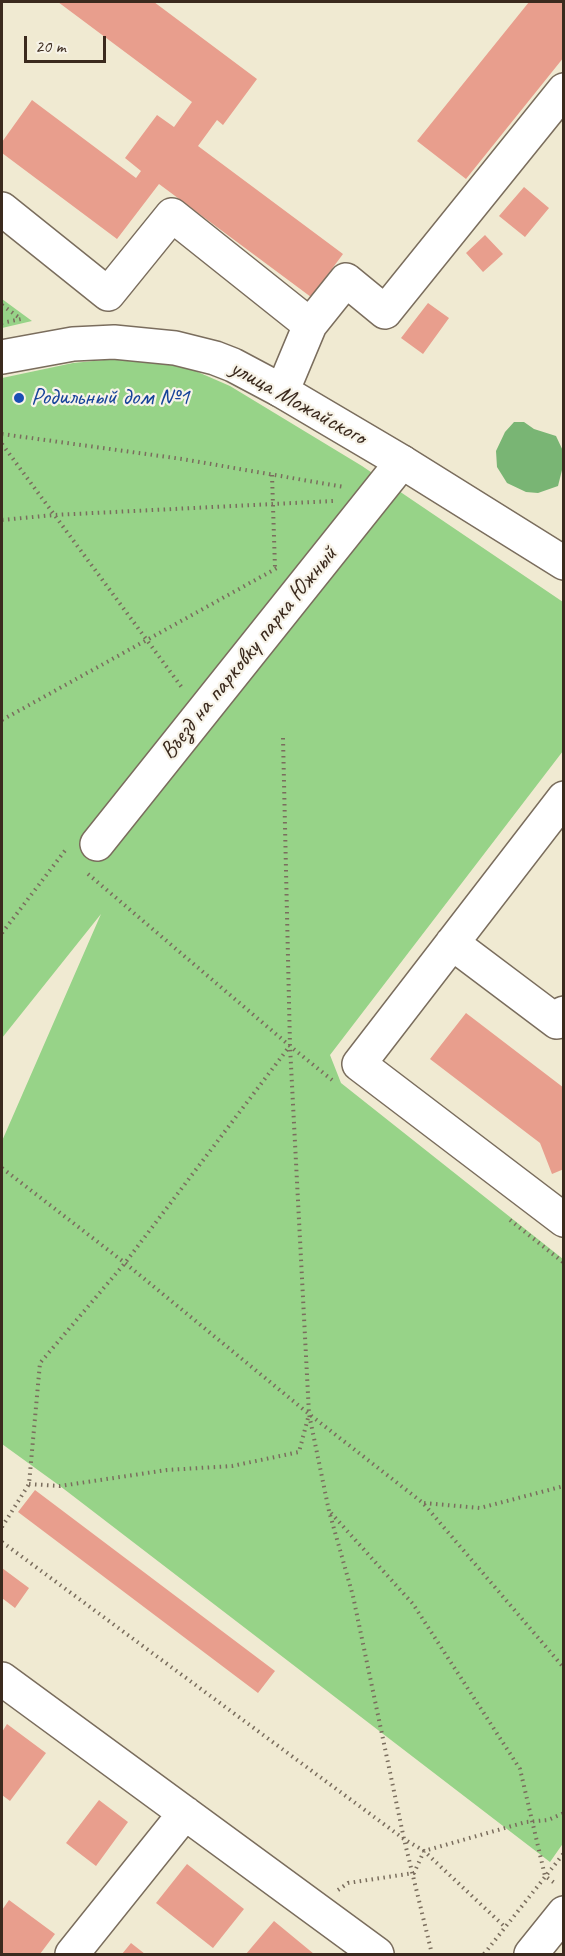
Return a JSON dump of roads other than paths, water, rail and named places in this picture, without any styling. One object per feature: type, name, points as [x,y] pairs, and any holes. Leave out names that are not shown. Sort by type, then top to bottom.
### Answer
[{"type":"main road","points":[[280,390],[287,380],[310,325],[346,280],[386,312],[564,90]]},
{"type":"main road","points":[[2,209],[108,294],[172,215],[310,325]]},
{"type":"main road","name":"улица Можайского","points":[[2,357],[73,344],[114,342],[155,345],[214,358],[233,365],[280,390],[402,462],[564,563]]},
{"type":"main road","name":"Въезд на парковку парка Южный","points":[[83,858],[402,462]]},
{"type":"main road","points":[[564,798],[359,1064],[564,1220]]},
{"type":"main road","points":[[452,943],[556,1022],[564,1013]]},
{"type":"main road","points":[[2,1679],[377,1954]]},
{"type":"main road","points":[[72,1954],[185,1813]]},
{"type":"main road","points":[[531,1954],[564,1913]]},
{"type":"place","name":"Родильный дом №1","points":[[19,398]]}]
